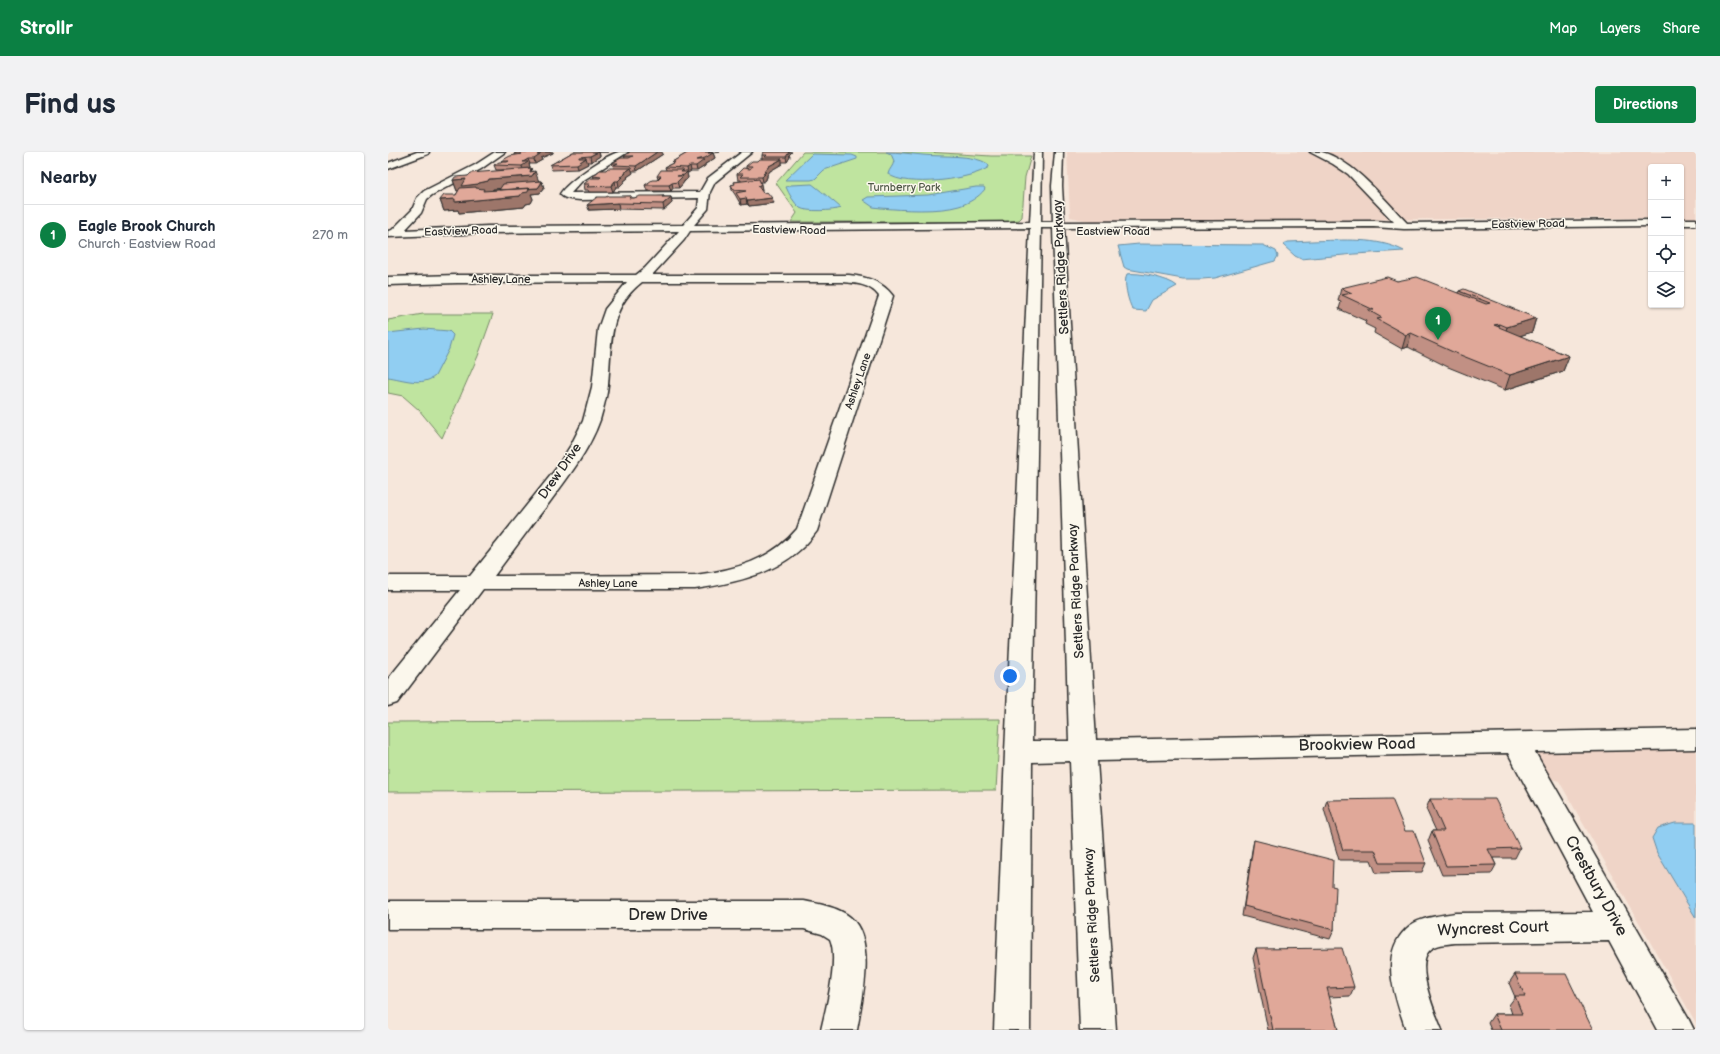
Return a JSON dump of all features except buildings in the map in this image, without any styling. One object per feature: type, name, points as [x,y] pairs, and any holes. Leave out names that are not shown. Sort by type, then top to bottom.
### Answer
[{"type":"street","points":[[388,166],[425,152]]},
{"type":"street","points":[[391,234],[417,211],[422,198],[428,193],[478,167],[501,152]]},
{"type":"street","points":[[624,152],[579,179],[565,194],[580,197],[704,195]]},
{"type":"street","name":"Drew Drive","points":[[388,697],[562,473],[580,445],[591,421],[599,393],[605,329],[608,318],[620,298],[650,271],[680,238],[691,221],[704,207],[704,195],[707,186],[715,176],[748,152]]},
{"type":"street","name":"Settlers Ridge Parkway","points":[[1012,1030],[1018,752],[1038,152]]},
{"type":"street","name":"Settlers Ridge Parkway","points":[[1059,152],[1057,186],[1083,751],[1098,1030]]},
{"type":"street","points":[[1314,152],[1336,162],[1351,172],[1404,226]]},
{"type":"street","points":[[1684,222],[1696,222]]},
{"type":"street","name":"Eastview Road","points":[[391,234],[496,229],[726,228],[789,231],[1036,228],[1246,231],[1380,228],[1404,226],[1648,223]]},
{"type":"street","name":"Ashley Lane","points":[[388,282],[457,279],[847,279],[874,285],[886,296],[807,531],[788,551],[773,559],[738,573],[716,579],[695,582],[388,583]]},
{"type":"street","name":"Brookview Road","points":[[1018,752],[1696,739]]},
{"type":"street","name":"Crestbury Drive","points":[[1516,742],[1676,1030]]},
{"type":"street","name":"Drew Drive","points":[[388,915],[804,915],[824,919],[841,929],[848,942],[850,959],[839,1030]]},
{"type":"street","name":"Wyncrest Court","points":[[1424,1030],[1408,982],[1407,965],[1416,941],[1425,934],[1437,929],[1455,928],[1619,926]]},
{"type":"shaded area","points":[[1067,152],[1696,152],[1696,218],[1684,218],[1684,164],[1648,164],[1648,218],[1089,221],[1070,217]]},
{"type":"shaded area","points":[[1696,739],[1696,1023],[1559,781],[1534,774],[1516,742]]},
{"type":"green space","name":"Turnberry Park","points":[[803,152],[927,152],[991,156],[1031,156],[1025,177],[1022,217],[1019,220],[1005,222],[791,222],[797,213],[776,183]]},
{"type":"green space","points":[[423,314],[493,314],[478,356],[442,438],[419,410],[403,396],[388,393],[388,320]]},
{"type":"green space","points":[[1000,719],[996,790],[388,792],[388,722]]},
{"type":"water","points":[[886,152],[966,157],[982,161],[988,164],[989,167],[980,172],[954,179],[938,181],[908,181],[888,174],[894,161],[891,154]]},
{"type":"water","points":[[812,154],[852,155],[857,157],[857,159],[824,170],[815,179],[785,180]]},
{"type":"water","points":[[812,184],[841,208],[820,211],[800,208],[786,187],[791,185]]},
{"type":"water","points":[[984,187],[985,189],[977,197],[959,206],[951,208],[910,210],[881,208],[873,207],[863,200],[868,197],[928,195]]},
{"type":"water","points":[[1347,240],[1383,243],[1404,251],[1301,259],[1295,256],[1283,245],[1288,242]]},
{"type":"water","points":[[1139,244],[1263,245],[1276,251],[1278,256],[1275,261],[1215,278],[1183,279],[1127,269],[1124,267],[1118,246]]},
{"type":"water","points":[[1127,274],[1153,276],[1167,280],[1177,286],[1152,300],[1146,311],[1133,310],[1129,302],[1127,292]]},
{"type":"water","points":[[424,329],[449,331],[453,335],[449,349],[435,376],[418,382],[388,377],[388,333]]},
{"type":"water","points":[[1675,823],[1696,823],[1696,918],[1657,853],[1652,838],[1658,828]]},
{"type":"place","name":"Eagle Brook Church","points":[[1438,340]]}]
